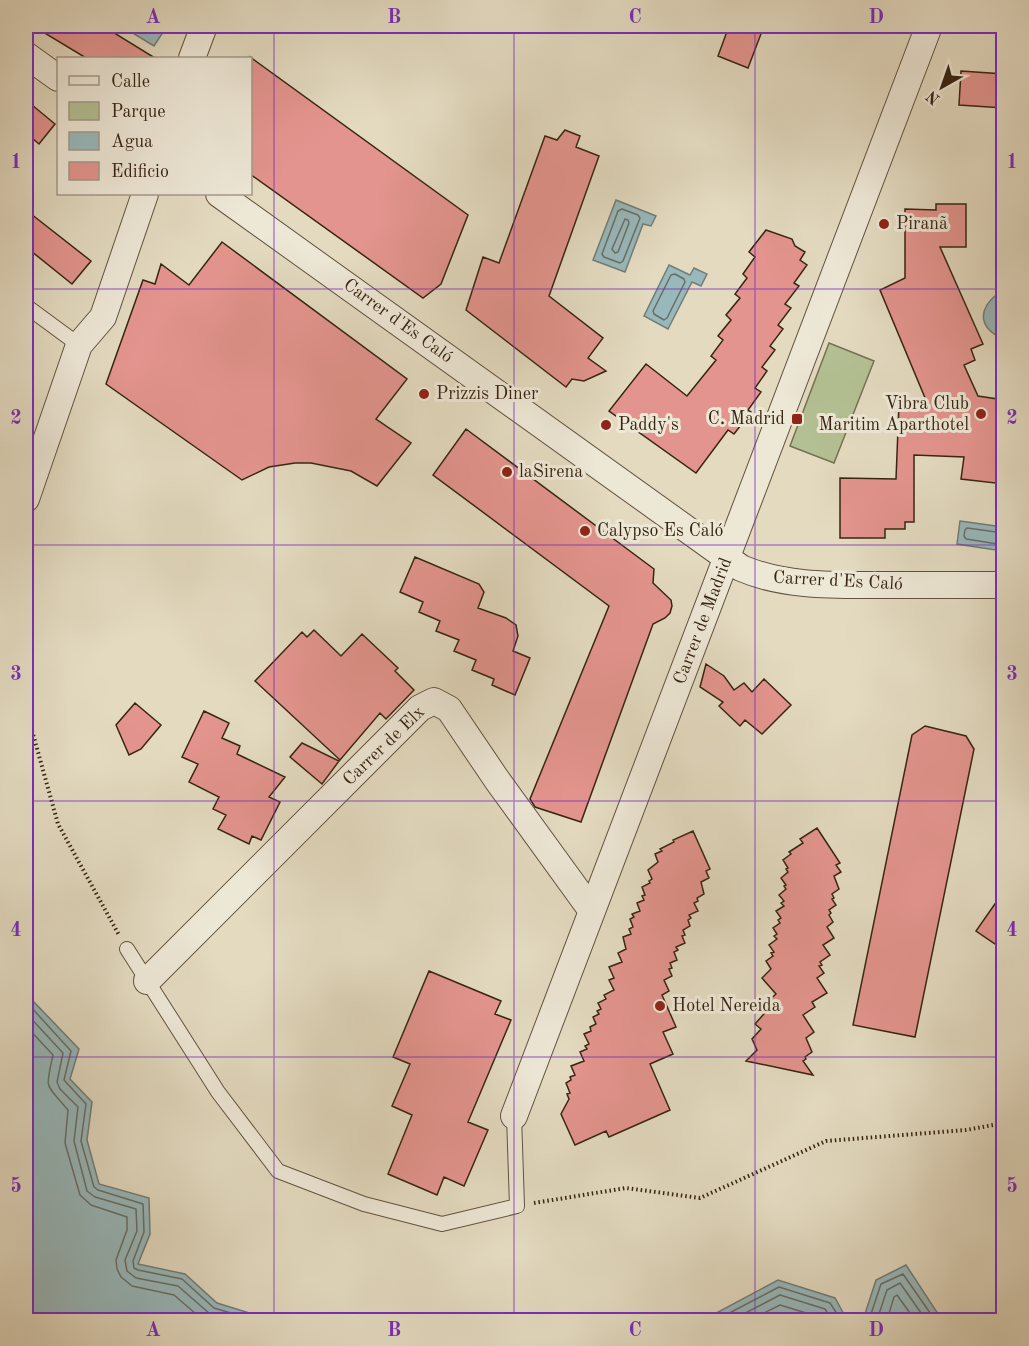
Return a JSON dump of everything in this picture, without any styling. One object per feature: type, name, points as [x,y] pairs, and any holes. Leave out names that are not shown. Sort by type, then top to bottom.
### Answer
[{"type":"street","points":[[192,57],[204,26]]},
{"type":"street","name":"Carrer de Madrid","points":[[514,1116],[929,26]]},
{"type":"street","points":[[26,55],[57,77]]},
{"type":"street","points":[[26,499],[79,345],[103,317],[145,195]]},
{"type":"street","name":"Carrer d'Es Caló","points":[[220,195],[727,559],[758,576],[779,580],[847,585],[1004,585]]},
{"type":"street","name":"Carrer de Elx","points":[[147,981],[420,708],[434,701],[449,709],[497,780],[592,911]]},
{"type":"lane","points":[[26,306],[79,345]]},
{"type":"lane","points":[[127,949],[218,1092],[278,1171],[364,1204],[442,1224],[517,1206],[514,1116]]},
{"type":"path","points":[[26,709],[58,824],[127,949]]},
{"type":"path","points":[[517,1206],[626,1188],[700,1198],[826,1141],[966,1130],[1004,1123]]},
{"type":"green space","points":[[829,343],[874,361],[834,463],[790,446]]},
{"type":"water","points":[[121,26],[167,26],[154,46]]},
{"type":"water","points":[[616,200],[656,216],[651,226],[643,224],[625,272],[593,260]]},
{"type":"water","points":[[669,265],[690,275],[694,268],[707,274],[701,286],[692,282],[668,329],[644,316]]},
{"type":"water","points":[[996,295],[1003,295],[1003,339],[990,330],[984,320],[986,308]]},
{"type":"water","points":[[960,521],[1003,527],[1002,551],[957,544]]},
{"type":"water","points":[[26,978],[33,1001],[79,1049],[70,1079],[92,1102],[87,1140],[99,1184],[149,1198],[150,1234],[138,1264],[185,1274],[217,1303],[259,1316],[261,1320],[26,1320]]},
{"type":"water","points":[[906,1265],[942,1320],[699,1320],[709,1317],[778,1280],[835,1298],[845,1316],[864,1317],[876,1280]]},
{"type":"building","points":[[33,26],[103,26],[153,57],[84,57]]},
{"type":"building","points":[[729,26],[764,26],[748,68],[718,56]]},
{"type":"building","points":[[252,58],[468,215],[441,284],[423,298],[252,175]]},
{"type":"building","points":[[961,71],[1004,74],[1004,108],[959,105]]},
{"type":"building","points":[[26,100],[55,124],[39,144],[26,133]]},
{"type":"building","points":[[565,130],[580,136],[576,147],[599,156],[549,296],[603,338],[588,358],[606,371],[584,381],[572,379],[566,387],[466,310],[483,257],[499,263],[545,136],[557,140]]},
{"type":"building","points":[[936,204],[966,204],[966,247],[940,247],[983,344],[971,349],[975,360],[964,365],[978,396],[1004,400],[1004,484],[961,479],[964,457],[914,455],[914,522],[905,522],[905,529],[885,529],[885,538],[840,538],[840,478],[896,479],[899,404],[928,405],[880,290],[905,278],[905,209],[936,210]]},
{"type":"building","points":[[26,210],[91,261],[72,284],[26,247]]},
{"type":"building","points":[[766,230],[792,239],[795,246],[805,252],[800,260],[807,265],[794,283],[799,286],[785,304],[791,308],[778,325],[783,329],[770,346],[775,350],[762,367],[767,371],[755,388],[761,392],[748,410],[751,412],[734,434],[728,430],[696,473],[609,411],[646,364],[687,396],[716,360],[711,356],[723,340],[718,336],[731,320],[726,315],[740,298],[735,294],[747,278],[743,274],[755,257],[749,252]]},
{"type":"building","points":[[222,242],[407,379],[376,419],[411,443],[377,486],[351,471],[311,463],[269,467],[242,480],[106,384],[143,280],[155,284],[161,264],[189,285]]},
{"type":"building","points":[[466,429],[654,569],[653,583],[671,600],[670,613],[653,624],[581,822],[535,807],[530,799],[609,606],[433,475]]},
{"type":"building","points":[[415,557],[479,584],[484,592],[478,608],[506,618],[516,625],[518,636],[513,651],[530,658],[515,695],[492,685],[494,679],[472,670],[476,660],[454,651],[459,640],[436,631],[440,621],[419,612],[423,602],[400,592]]},
{"type":"building","points":[[314,630],[341,656],[362,634],[398,668],[395,671],[414,690],[386,719],[380,713],[340,760],[255,681],[302,632],[307,637]]},
{"type":"building","points":[[706,664],[724,676],[734,690],[744,683],[752,692],[764,679],[791,705],[762,734],[745,720],[740,726],[719,706],[723,702],[700,687]]},
{"type":"building","points":[[135,703],[161,725],[141,749],[129,755],[116,725]]},
{"type":"building","points":[[204,711],[229,723],[222,738],[240,746],[237,754],[285,777],[269,797],[280,802],[261,840],[252,836],[249,844],[218,829],[226,815],[213,809],[219,797],[189,782],[198,764],[182,757]]},
{"type":"building","points":[[925,726],[966,736],[974,749],[915,1037],[853,1025],[912,735]]},
{"type":"building","points":[[302,743],[339,761],[322,784],[290,757]]},
{"type":"building","points":[[817,828],[840,863],[836,865],[841,872],[834,876],[839,889],[832,894],[836,905],[829,910],[833,922],[827,927],[834,938],[823,945],[830,955],[820,962],[822,965],[819,966],[824,973],[817,978],[827,993],[812,1002],[815,1007],[803,1015],[814,1032],[806,1038],[812,1052],[803,1061],[813,1075],[746,1061],[757,1050],[752,1039],[761,1029],[755,1024],[770,1007],[766,1003],[776,994],[762,978],[771,969],[766,961],[773,956],[771,953],[774,952],[769,945],[777,939],[773,928],[780,923],[778,920],[781,918],[776,911],[784,906],[781,903],[784,901],[779,895],[786,889],[781,878],[788,872],[786,869],[788,868],[783,860],[791,854],[789,852],[803,843],[800,839]]},
{"type":"building","points":[[693,831],[710,869],[706,871],[709,878],[701,882],[704,894],[694,903],[698,911],[689,915],[690,926],[683,930],[685,935],[682,936],[685,943],[676,947],[678,950],[674,952],[677,960],[670,963],[672,968],[669,969],[672,976],[664,980],[669,991],[662,995],[676,1027],[663,1032],[673,1054],[650,1064],[670,1110],[609,1137],[606,1131],[575,1145],[561,1114],[569,1099],[567,1094],[570,1093],[566,1083],[571,1080],[570,1077],[575,1075],[571,1066],[584,1061],[580,1052],[587,1049],[585,1046],[589,1044],[584,1034],[591,1031],[590,1027],[596,1024],[593,1017],[599,1014],[597,1011],[601,1009],[598,1003],[606,999],[604,995],[614,990],[609,980],[614,978],[609,967],[622,962],[618,953],[626,949],[623,937],[631,934],[629,929],[633,927],[630,919],[634,917],[632,914],[640,911],[637,903],[644,900],[642,896],[645,895],[642,887],[650,883],[652,879],[648,870],[658,862],[655,854],[674,842],[673,840]]},
{"type":"building","points":[[1004,891],[1004,950],[976,931]]},
{"type":"building","points":[[429,971],[501,1001],[495,1014],[511,1020],[468,1122],[488,1130],[464,1186],[444,1177],[437,1195],[388,1174],[412,1115],[392,1106],[410,1064],[393,1057]]},
{"type":"place","name":"Piranã","points":[[884,224]]},
{"type":"place","name":"Prizzis Diner","points":[[424,394]]},
{"type":"place","name":"Vibra Club Maritim Aparthotel","points":[[981,414]]},
{"type":"place","name":"C. Madrid","points":[[797,419]]},
{"type":"place","name":"Paddy's","points":[[606,425]]},
{"type":"place","name":"laSirena","points":[[507,472]]},
{"type":"place","name":"Calypso Es Caló","points":[[585,531]]},
{"type":"place","name":"Hotel Nereida","points":[[660,1006]]}]
